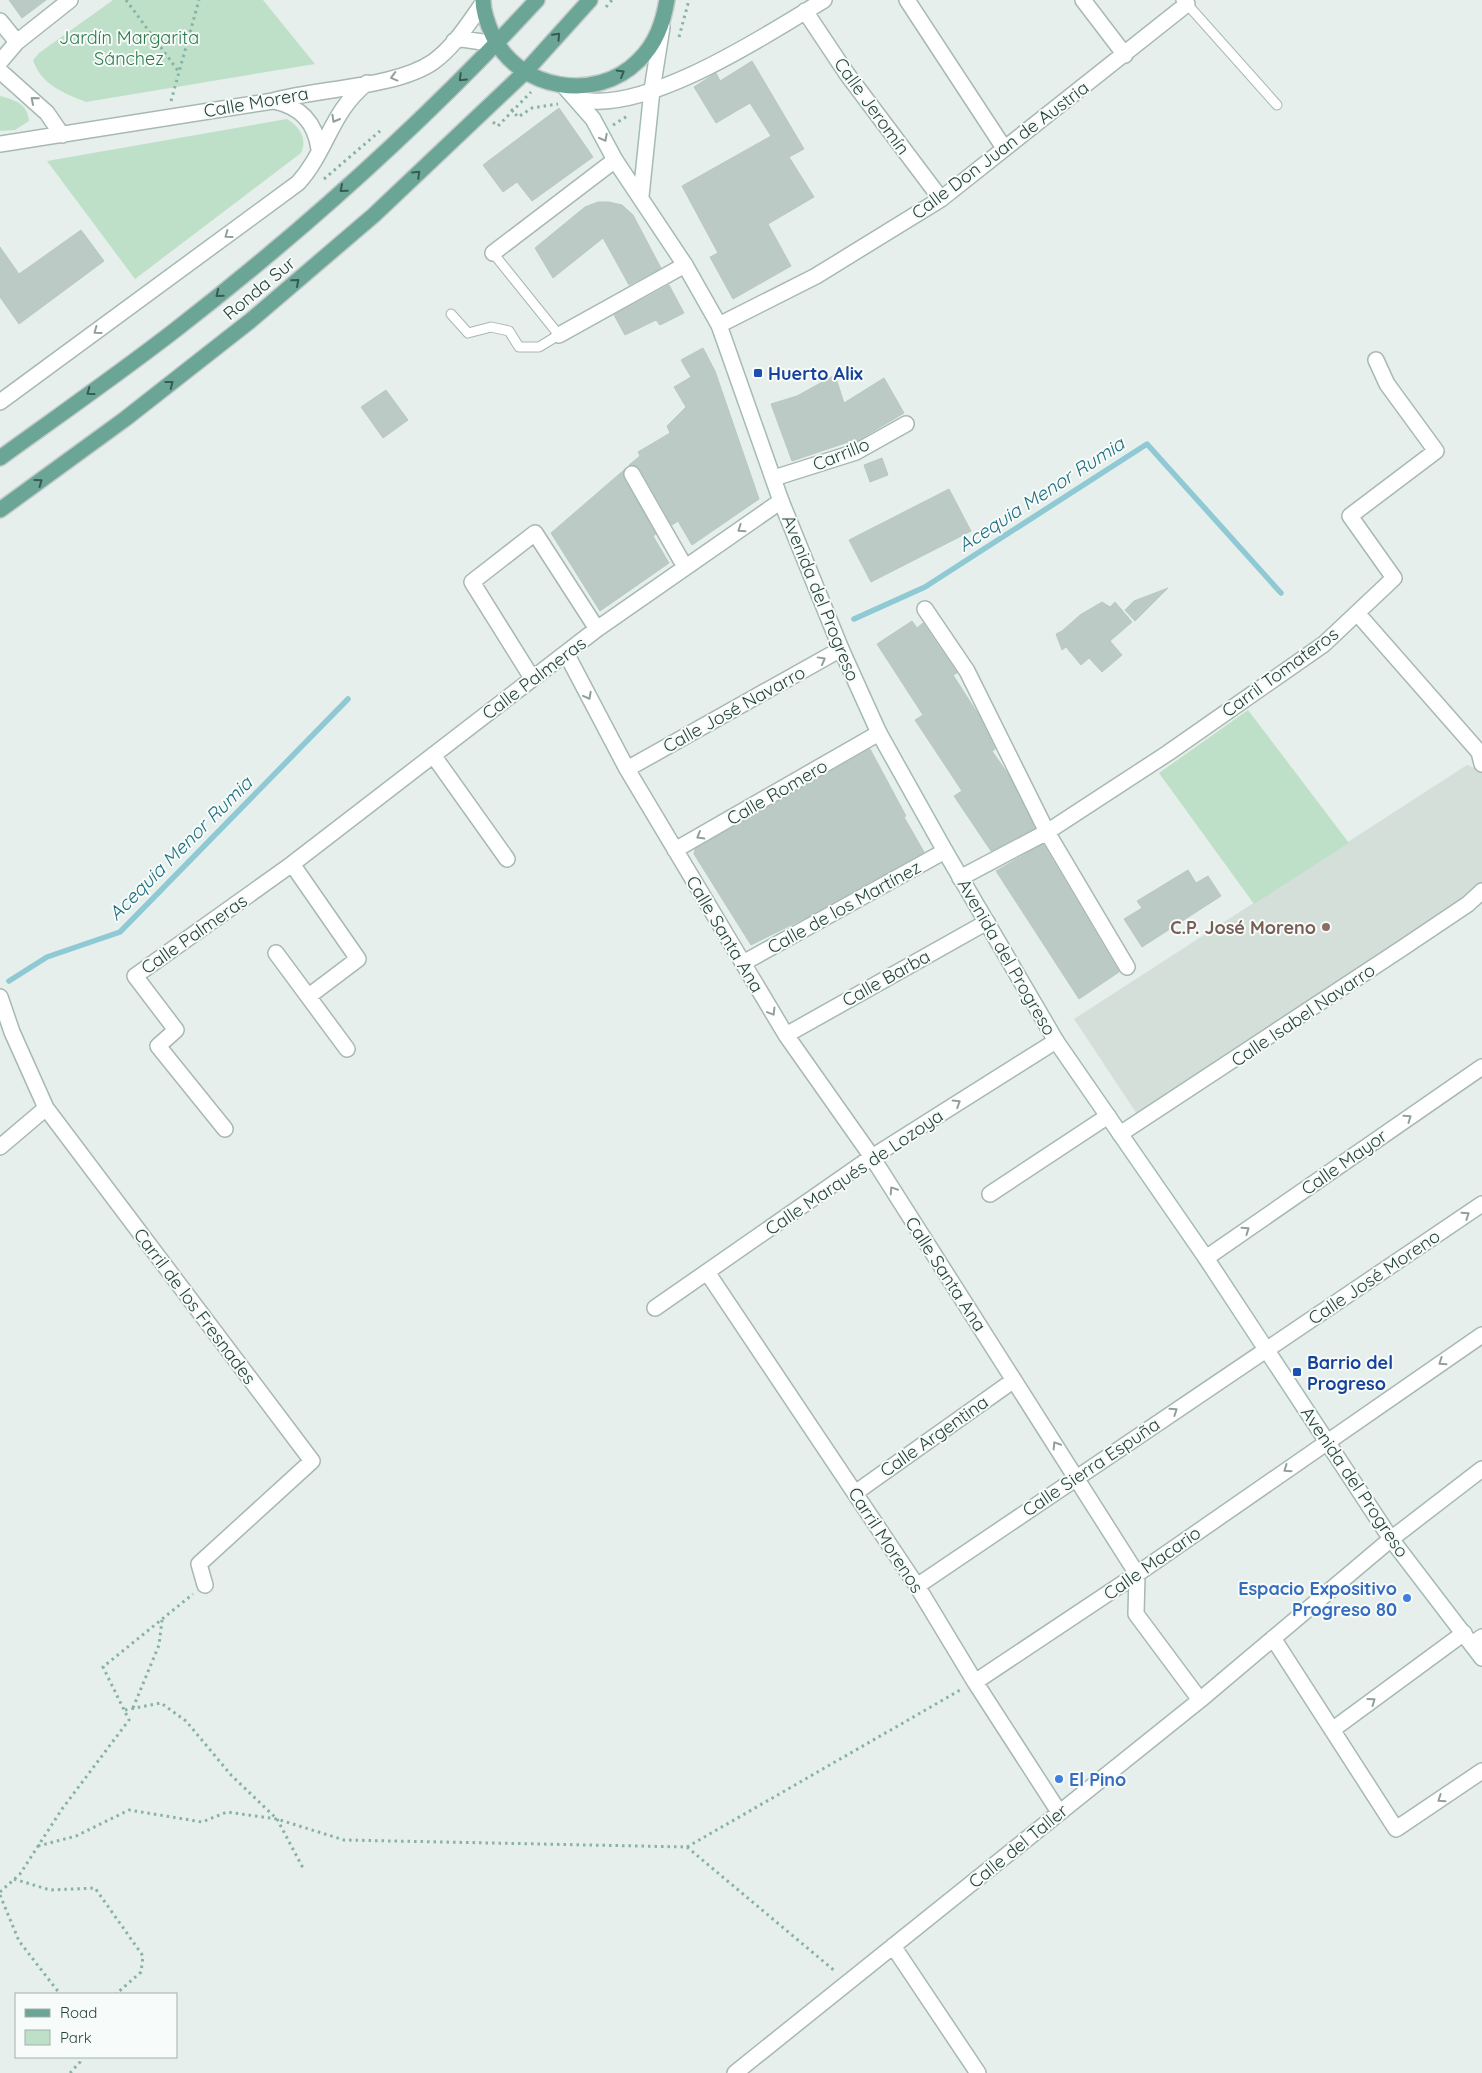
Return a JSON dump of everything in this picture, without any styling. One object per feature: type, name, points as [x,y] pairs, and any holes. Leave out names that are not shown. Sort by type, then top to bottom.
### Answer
[{"type":"main road","name":"Ronda Sur","points":[[0,458],[174,331],[286,240],[395,144],[496,44],[537,0]]},
{"type":"main road","name":"Ronda Sur","points":[[0,510],[125,419],[250,321],[374,215],[525,72],[590,0]]},
{"type":"main road","points":[[482,1],[487,24],[496,44],[509,59],[525,72],[543,81],[564,86],[592,85],[624,72],[638,62],[649,49],[664,18],[667,0]]},
{"type":"street","points":[[0,62],[16,42],[70,0]]},
{"type":"street","points":[[571,103],[605,101],[680,81],[824,0]]},
{"type":"street","points":[[907,0],[1004,148]]},
{"type":"street","points":[[1083,0],[1125,55]]},
{"type":"street","name":"Calle Morera","points":[[0,144],[272,101],[367,83],[422,68],[434,60],[454,41],[482,1]]},
{"type":"street","name":"Calle Don Juan de Austria","points":[[719,325],[816,276],[942,199],[1004,148],[1125,55],[1186,2]]},
{"type":"street","name":"Calle Jeromín","points":[[805,11],[847,74],[942,199]]},
{"type":"street","points":[[641,196],[652,90],[664,18]]},
{"type":"street","points":[[0,21],[16,42]]},
{"type":"street","points":[[454,41],[462,39],[496,44]]},
{"type":"street","points":[[0,71],[47,112],[62,135]]},
{"type":"street","points":[[0,402],[298,183],[308,172],[341,109],[367,83]]},
{"type":"street","name":"Avenida del Progreso","points":[[564,86],[571,103],[601,132],[615,160],[641,196],[685,265],[719,325],[782,502],[841,649],[879,733],[960,878],[1056,1041],[1206,1258],[1391,1539],[1472,1638],[1482,1658]]},
{"type":"street","points":[[272,101],[290,106],[304,114],[315,131],[319,149]]},
{"type":"street","points":[[493,253],[615,160]]},
{"type":"street","points":[[561,333],[685,265]]},
{"type":"street","name":"Carril Tomateros","points":[[960,878],[1047,832],[1168,752],[1324,644],[1394,578],[1350,516],[1436,451],[1387,384],[1376,360]]},
{"type":"street","name":"Carrillo","points":[[774,478],[856,452],[906,424]]},
{"type":"street","points":[[632,474],[685,567]]},
{"type":"street","name":"Calle Palmeras","points":[[225,1129],[158,1046],[176,1030],[135,976],[292,864],[597,629],[782,502]]},
{"type":"street","points":[[532,678],[472,582],[535,534],[597,629]]},
{"type":"street","points":[[925,609],[967,671],[1047,832],[1128,967]]},
{"type":"street","points":[[1357,613],[1480,752],[1482,764]]},
{"type":"street","name":"Calle José Navarro","points":[[627,769],[841,649]]},
{"type":"street","name":"Calle Santa Ana","points":[[566,653],[627,769],[786,1035],[872,1157],[1137,1574]]},
{"type":"street","name":"Calle Romero","points":[[675,850],[879,733]]},
{"type":"street","points":[[433,756],[507,859]]},
{"type":"street","name":"Calle de los Martínez","points":[[743,963],[945,851]]},
{"type":"street","points":[[292,864],[358,959],[309,996]]},
{"type":"street","name":"Calle Isabel Navarro","points":[[1120,1134],[1468,904],[1482,891]]},
{"type":"street","name":"Calle Barba","points":[[786,1035],[987,922]]},
{"type":"street","points":[[276,953],[347,1049]]},
{"type":"street","name":"Carril de los Fresnades","points":[[0,996],[12,1032],[46,1108],[312,1461],[199,1564],[205,1584]]},
{"type":"street","name":"Calle Marqués de Lozoya","points":[[655,1308],[872,1157],[1056,1041]]},
{"type":"street","name":"Calle Mayor","points":[[1206,1258],[1482,1067]]},
{"type":"street","points":[[0,1147],[46,1108]]},
{"type":"street","points":[[990,1194],[1108,1116]]},
{"type":"street","name":"Calle José Moreno","points":[[1266,1350],[1482,1204]]},
{"type":"street","name":"Carril Morenos","points":[[707,1272],[917,1586],[975,1682],[1059,1812]]},
{"type":"street","name":"Calle Macario","points":[[975,1682],[1137,1574],[1482,1335]]},
{"type":"street","name":"Calle Sierra Espuña","points":[[917,1586],[1079,1482],[1266,1350]]},
{"type":"street","name":"Calle Argentina","points":[[855,1492],[1014,1380]]},
{"type":"street","name":"Calle del Taller","points":[[735,2073],[1200,1700],[1391,1539],[1482,1469]]},
{"type":"street","points":[[1137,1574],[1136,1614],[1200,1700]]},
{"type":"street","points":[[1273,1638],[1396,1829],[1482,1772]]},
{"type":"street","points":[[1332,1730],[1472,1638]]},
{"type":"street","points":[[893,1946],[978,2073]]},
{"type":"lane","points":[[1186,2],[1277,105]]},
{"type":"lane","points":[[451,314],[468,333],[491,326],[510,331],[519,347],[539,347],[561,333],[493,253]]},
{"type":"path","points":[[126,0],[179,72]]},
{"type":"path","points":[[166,118],[199,0]]},
{"type":"path","points":[[677,46],[689,0]]},
{"type":"path","points":[[498,96],[518,116],[532,108],[544,105],[571,103]]},
{"type":"path","points":[[601,132],[634,112],[650,113]]},
{"type":"path","points":[[59,1993],[19,1941],[0,1893],[20,1874],[62,1809],[129,1720],[103,1667],[205,1584]]},
{"type":"path","points":[[133,1709],[159,1645],[162,1619]]},
{"type":"path","points":[[38,1846],[76,1836],[129,1810],[202,1822],[227,1812],[276,1819],[344,1840],[687,1847],[975,1682]]},
{"type":"path","points":[[125,1710],[160,1703],[186,1721],[231,1775],[276,1819],[303,1868]]},
{"type":"path","points":[[687,1847],[833,1968],[846,1984]]},
{"type":"path","points":[[14,1880],[50,1890],[94,1888],[143,1956],[141,1972],[117,1993]]},
{"type":"path","points":[[70,2073],[80,2062],[81,2058]]},
{"type":"shaded area","name":"C.P. José Moreno","points":[[1467,765],[1482,771],[1482,891],[1141,1120],[1074,1019]]},
{"type":"green space","name":"Jardín Margarita Sánchez","points":[[113,0],[263,0],[315,64],[86,102],[47,82],[33,60],[39,53]]},
{"type":"green space","points":[[0,96],[20,104],[26,110],[29,121],[15,130],[0,131]]},
{"type":"green space","points":[[287,119],[301,133],[303,148],[301,153],[135,279],[47,161]]},
{"type":"green space","points":[[1248,710],[1349,843],[1254,904],[1159,773]]},
{"type":"building","points":[[9,0],[46,0],[22,18]]},
{"type":"building","points":[[752,61],[804,149],[789,157],[814,197],[768,224],[791,266],[733,299],[710,257],[718,253],[682,186],[771,136],[750,103],[716,123],[694,87],[716,73],[720,81]]},
{"type":"building","points":[[559,108],[593,157],[532,201],[517,182],[503,192],[483,165]]},
{"type":"building","points":[[598,202],[622,205],[633,215],[661,268],[629,285],[603,238],[553,278],[535,248],[585,207]]},
{"type":"building","points":[[81,230],[104,261],[19,324],[0,297],[0,247],[19,274]]},
{"type":"building","points":[[669,285],[684,313],[660,325],[656,320],[625,335],[614,315]]},
{"type":"building","points":[[703,348],[715,371],[759,499],[692,545],[678,521],[672,525],[640,469],[629,465],[640,456],[638,452],[670,433],[667,426],[686,407],[674,387],[691,377],[681,360]]},
{"type":"building","points":[[835,375],[844,403],[884,378],[904,413],[855,442],[854,440],[792,461],[771,404],[797,396]]},
{"type":"building","points":[[386,390],[408,420],[383,438],[361,407]]},
{"type":"building","points":[[882,458],[888,475],[870,482],[864,465]]},
{"type":"building","points":[[624,470],[624,479],[656,534],[653,536],[669,563],[600,611],[551,533]]},
{"type":"building","points":[[949,489],[971,531],[871,582],[849,540]]},
{"type":"building","points":[[1168,588],[1135,621],[1125,610],[1134,601]]},
{"type":"building","points":[[1102,602],[1110,607],[1115,602],[1132,622],[1110,641],[1122,655],[1102,672],[1089,658],[1081,665],[1066,647],[1062,650],[1056,634],[1080,615]]},
{"type":"building","points":[[912,621],[917,628],[923,623],[957,673],[953,675],[978,714],[995,749],[992,751],[1008,774],[1035,828],[991,851],[954,796],[962,791],[915,720],[923,715],[877,644]]},
{"type":"building","points":[[870,749],[924,852],[805,918],[751,945],[694,854],[695,849]]},
{"type":"building","points":[[1043,844],[1119,972],[1079,999],[996,871]]},
{"type":"building","points":[[1188,870],[1196,883],[1208,876],[1221,896],[1142,947],[1124,919],[1142,908],[1137,901]]},
{"type":"waterway","name":"Acequia Menor Rumia","points":[[854,619],[925,587],[1147,444],[1281,593]]},
{"type":"waterway","name":"Acequia Menor Rumia","points":[[9,981],[47,957],[120,932],[348,699]]},
{"type":"place","name":"Huerto Alix","points":[[758,373]]},
{"type":"place","name":"C.P. José Moreno","points":[[1326,927]]},
{"type":"place","name":"Barrio del Progreso","points":[[1297,1372]]},
{"type":"place","name":"Espacio Expositivo Progreso 80","points":[[1407,1598]]},
{"type":"place","name":"El Pino","points":[[1059,1779]]}]
